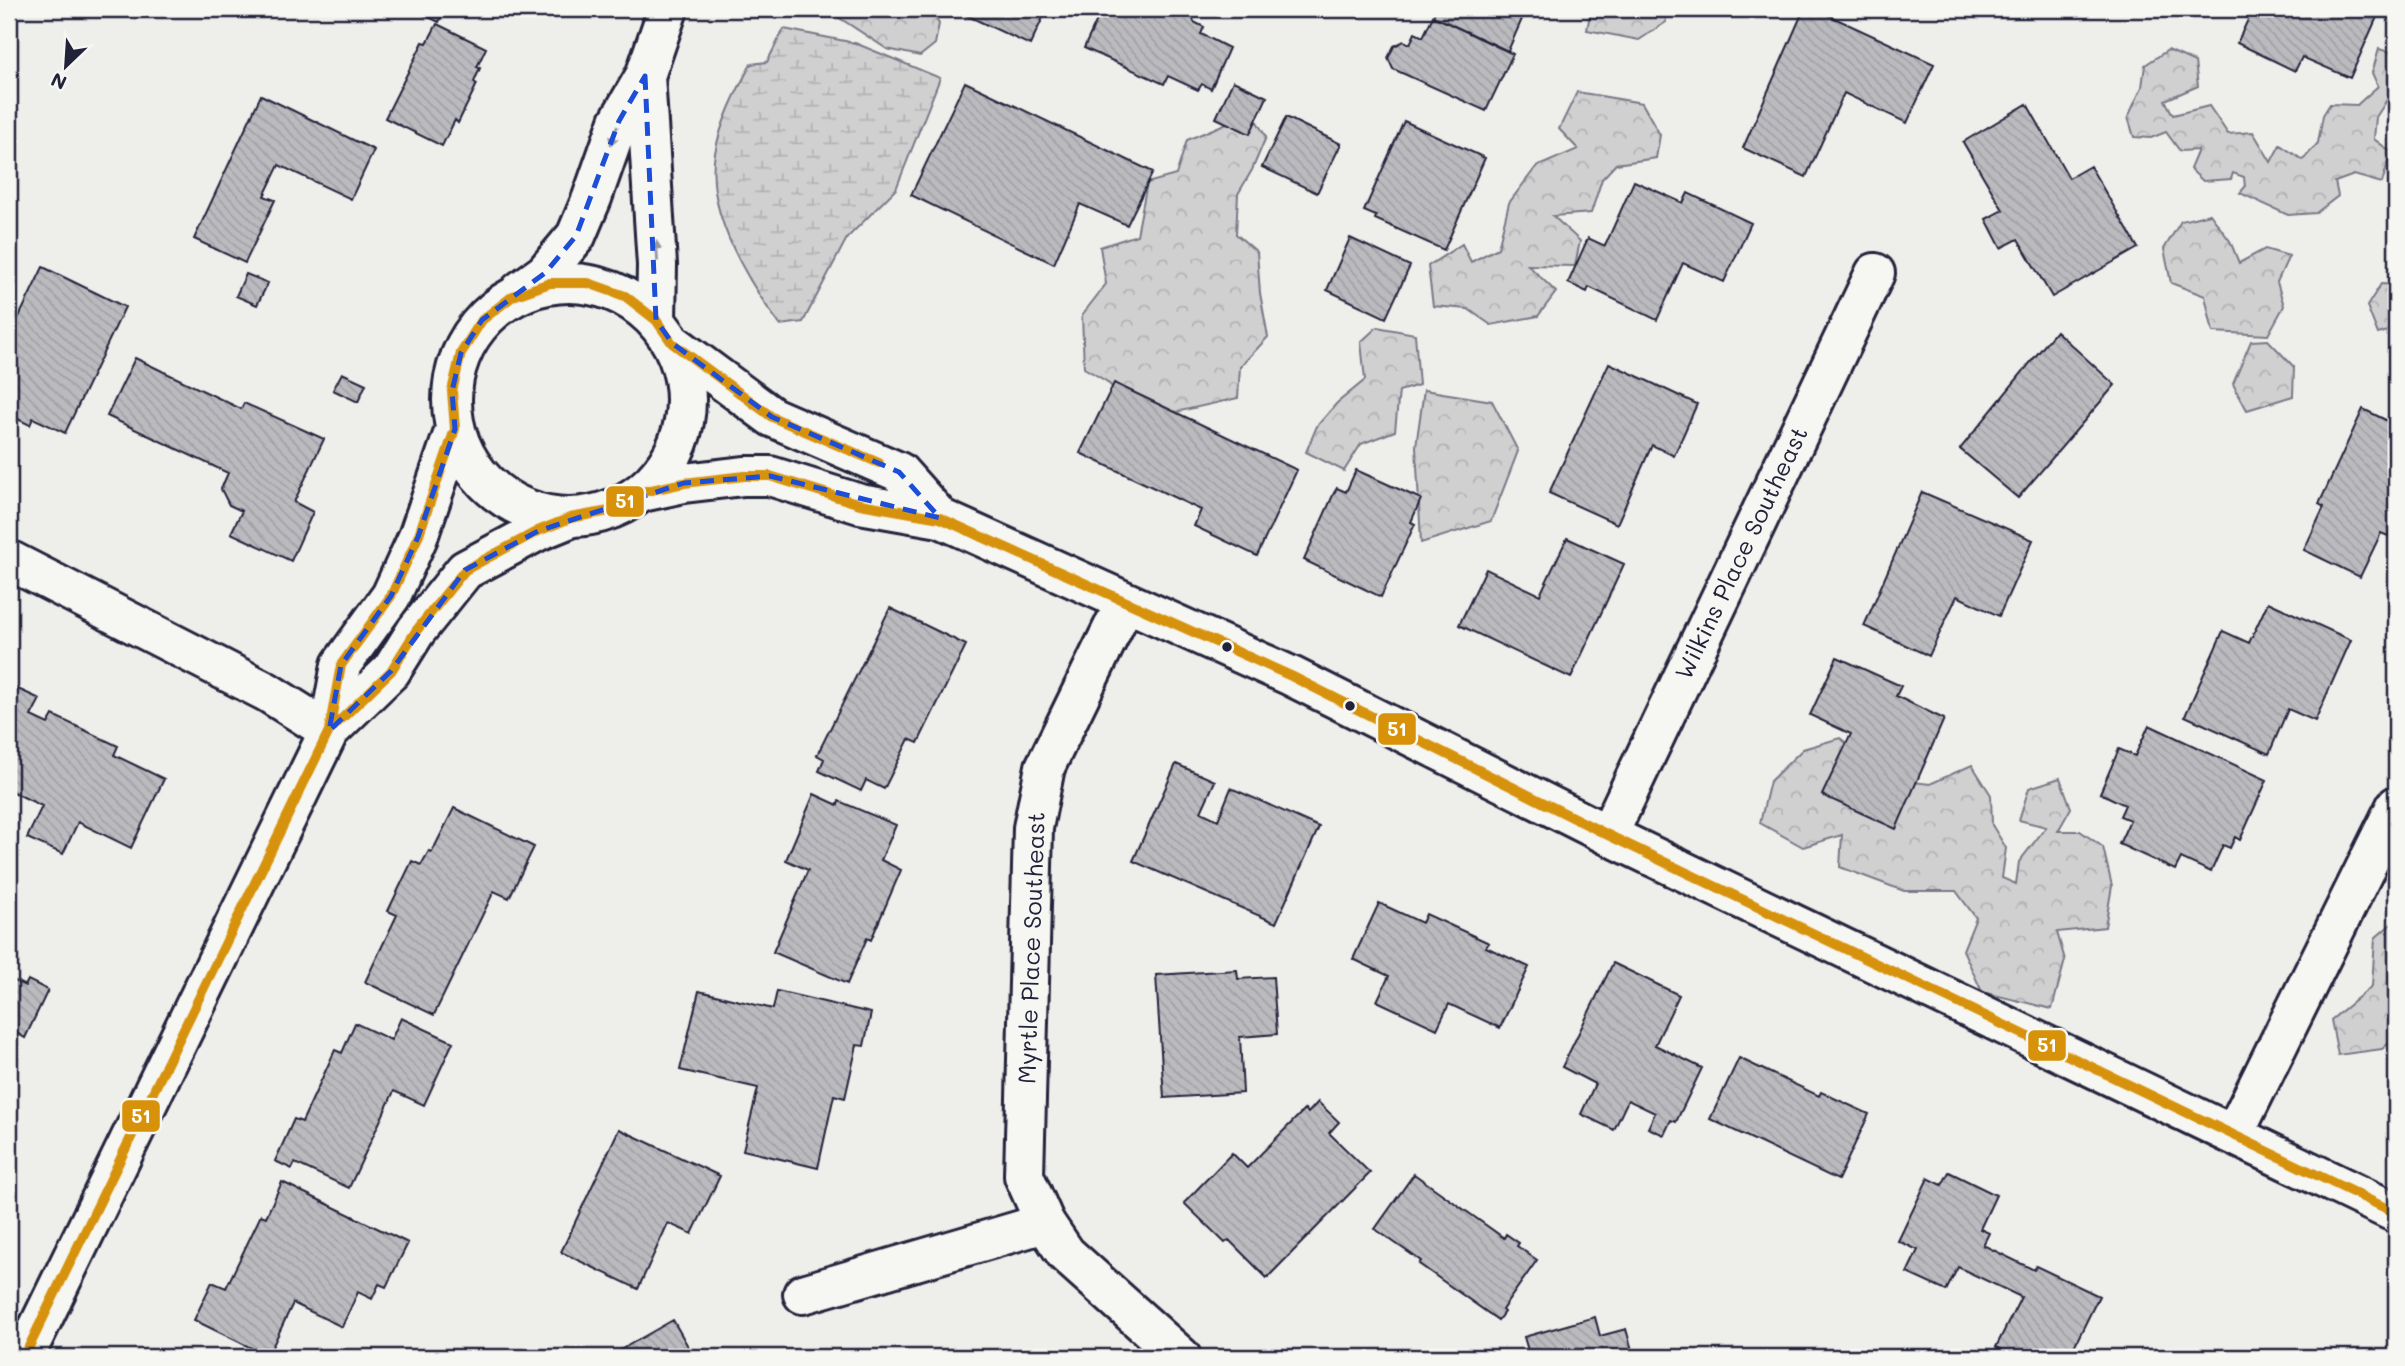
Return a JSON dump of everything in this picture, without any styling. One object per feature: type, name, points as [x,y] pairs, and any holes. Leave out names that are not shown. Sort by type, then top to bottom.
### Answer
[{"type":"street","points":[[570,518],[531,512],[497,493],[471,464],[455,429],[452,391],[461,353],[482,320],[545,273],[576,236],[619,121],[645,76],[668,9]]},
{"type":"street","points":[[329,731],[391,671],[416,631],[465,570],[538,531],[570,518],[609,511],[642,492],[669,464],[684,429],[687,390],[664,331],[645,76]]},
{"type":"street","name":"Wilkins Place Southeast","points":[[1608,835],[1875,273]]},
{"type":"street","points":[[513,296],[550,284],[588,283],[625,296],[664,331],[772,417],[900,472],[940,519]]},
{"type":"street","points":[[24,1357],[329,731],[341,666],[391,596],[418,537],[455,429]]},
{"type":"street","points":[[642,492],[684,483],[744,476],[771,476],[860,504],[940,519],[1291,677],[1608,835],[2396,1213]]},
{"type":"street","points":[[9,561],[267,692],[329,731]]},
{"type":"street","name":"Myrtle Place Southeast","points":[[1125,603],[1045,767],[1032,828],[1024,1176],[1045,1223],[1066,1254],[1181,1357]]},
{"type":"street","points":[[2234,1134],[2396,806]]},
{"type":"street","points":[[803,1294],[1045,1223]]},
{"type":"highlighted area","points":[[645,76],[656,320],[672,343],[772,417],[899,472],[940,518],[770,476],[684,483],[538,531],[465,570],[391,671],[329,731],[341,665],[391,596],[418,537],[455,429],[452,391],[461,353],[482,320],[545,273],[576,236],[619,121]]},
{"type":"green space","points":[[826,9],[930,9],[939,24],[935,44],[920,56],[887,49]]},
{"type":"green space","points":[[1591,9],[1664,9],[1666,22],[1639,40],[1587,30]]},
{"type":"green space","points":[[784,29],[855,43],[940,78],[896,189],[847,238],[803,322],[780,325],[731,244],[716,198],[714,175],[718,141],[735,96],[751,64],[767,62]]},
{"type":"green space","points":[[2379,49],[2396,54],[2396,98],[2389,97],[2376,117],[2374,139],[2391,152],[2382,183],[2354,175],[2335,182],[2338,196],[2316,213],[2288,215],[2240,193],[2245,187],[2244,177],[2233,173],[2231,179],[2203,181],[2190,169],[2198,150],[2180,151],[2166,132],[2151,138],[2134,137],[2128,117],[2142,87],[2145,65],[2168,50],[2195,62],[2198,86],[2165,100],[2173,115],[2209,106],[2228,134],[2253,132],[2271,162],[2280,145],[2303,160],[2318,143],[2323,115],[2330,104],[2357,105],[2378,86],[2372,73]]},
{"type":"green space","points":[[1577,92],[1642,103],[1660,135],[1656,158],[1616,164],[1602,179],[1591,213],[1553,216],[1580,241],[1575,266],[1528,265],[1556,292],[1538,316],[1491,325],[1468,309],[1433,306],[1428,266],[1462,244],[1471,262],[1498,248],[1509,203],[1536,167],[1578,149],[1559,129]]},
{"type":"green space","points":[[1256,120],[1266,137],[1238,194],[1236,234],[1257,252],[1260,293],[1268,337],[1240,367],[1238,398],[1145,419],[1106,381],[1084,368],[1082,315],[1106,284],[1100,247],[1137,235],[1147,183],[1176,175],[1187,140],[1227,123]]},
{"type":"green space","points":[[2210,214],[2230,241],[2239,263],[2265,249],[2289,256],[2277,282],[2284,306],[2268,335],[2213,332],[2205,296],[2171,283],[2164,249],[2181,221]]},
{"type":"green space","points":[[2381,284],[2396,285],[2396,332],[2391,330],[2378,334],[2367,306]]},
{"type":"green space","points":[[1377,327],[1415,334],[1419,385],[1399,391],[1395,431],[1361,444],[1344,471],[1306,452],[1317,426],[1337,403],[1365,380],[1361,342]]},
{"type":"green space","points":[[2268,340],[2294,367],[2293,396],[2247,410],[2233,384],[2251,341]]},
{"type":"green space","points":[[1424,390],[1492,401],[1518,451],[1491,521],[1421,543],[1416,446]]},
{"type":"green space","points":[[1840,738],[1860,754],[1861,813],[1891,817],[1905,781],[1930,784],[1972,765],[1991,795],[1992,825],[2006,848],[2002,878],[2016,884],[2019,862],[2046,827],[2019,820],[2029,788],[2060,778],[2071,808],[2058,831],[2080,831],[2103,847],[2112,886],[2105,927],[2057,932],[2065,960],[2052,1009],[1982,992],[1963,950],[1976,918],[1956,891],[1904,891],[1840,867],[1842,835],[1803,847],[1760,823],[1770,781],[1803,749]]},
{"type":"green space","points":[[2396,920],[2396,1037],[2382,1049],[2338,1055],[2331,1020],[2372,986],[2375,938]]},
{"type":"building","points":[[9,9],[18,9],[9,27]]},
{"type":"building","points":[[411,9],[446,9],[439,22]]},
{"type":"building","points":[[953,9],[1047,9],[1030,45]]},
{"type":"building","points":[[1102,9],[1191,11],[1194,22],[1204,27],[1201,34],[1229,48],[1211,89],[1202,84],[1198,90],[1168,76],[1164,84],[1084,48]]},
{"type":"building","points":[[1436,9],[1500,9],[1522,19],[1508,51],[1433,16]]},
{"type":"building","points":[[1804,9],[1815,9],[1934,64],[1907,123],[1844,93],[1806,177],[1743,148]]},
{"type":"building","points":[[2253,9],[2360,9],[2377,17],[2350,78],[2302,57],[2295,71],[2237,43]]},
{"type":"building","points":[[1433,16],[1513,54],[1486,111],[1393,69],[1388,58],[1394,46],[1404,41],[1410,44],[1415,33],[1423,37]]},
{"type":"building","points":[[437,24],[486,48],[477,67],[480,68],[474,82],[477,84],[458,123],[455,120],[442,146],[385,118],[423,42],[427,43]]},
{"type":"building","points":[[1233,81],[1267,97],[1250,134],[1216,118]]},
{"type":"building","points":[[965,82],[1153,172],[1127,225],[1080,204],[1054,264],[911,195]]},
{"type":"building","points":[[261,95],[374,150],[351,199],[279,165],[264,196],[275,200],[245,263],[194,239]]},
{"type":"building","points":[[2027,104],[2069,178],[2090,166],[2138,248],[2052,297],[2018,239],[2001,248],[1986,219],[2003,210],[1963,142]]},
{"type":"building","points":[[1286,117],[1341,144],[1317,193],[1262,167]]},
{"type":"building","points":[[1404,121],[1485,158],[1444,250],[1375,219],[1376,216],[1364,211]]},
{"type":"building","points":[[1634,181],[1683,203],[1688,193],[1751,223],[1724,282],[1683,263],[1657,320],[1589,287],[1587,292],[1568,283],[1588,238],[1605,246]]},
{"type":"building","points":[[1350,238],[1410,266],[1386,318],[1327,290]]},
{"type":"building","points":[[43,267],[125,307],[65,433],[33,418],[30,425],[9,415],[9,322],[15,325]]},
{"type":"building","points":[[246,274],[268,283],[257,305],[236,296]]},
{"type":"building","points":[[2056,331],[2115,385],[2018,498],[1960,449]]},
{"type":"building","points":[[135,358],[241,409],[244,403],[324,439],[294,502],[313,512],[291,561],[231,533],[242,511],[229,505],[221,489],[228,473],[107,416]]},
{"type":"building","points":[[1609,363],[1697,404],[1674,456],[1652,445],[1617,524],[1549,493]]},
{"type":"building","points":[[342,373],[366,384],[358,402],[333,390]]},
{"type":"building","points":[[1114,383],[1297,470],[1257,556],[1194,526],[1201,510],[1080,453]]},
{"type":"building","points":[[2363,409],[2396,425],[2396,518],[2388,536],[2381,533],[2360,577],[2304,550],[2324,507],[2319,504]]},
{"type":"building","points":[[1356,470],[1421,499],[1411,522],[1415,524],[1381,597],[1304,560],[1334,493],[1337,488],[1346,492]]},
{"type":"building","points":[[1922,492],[2033,540],[1999,616],[1957,596],[1929,656],[1864,626]]},
{"type":"building","points":[[1567,538],[1624,564],[1571,678],[1459,625],[1486,569],[1540,595]]},
{"type":"building","points":[[2268,602],[2351,640],[2315,721],[2288,709],[2269,754],[2185,716],[2223,631],[2249,643]]},
{"type":"building","points":[[890,608],[966,645],[918,743],[909,739],[884,789],[866,780],[861,791],[819,771],[824,759],[817,755]]},
{"type":"building","points":[[1837,657],[1901,686],[1896,696],[1944,719],[1896,829],[1822,795],[1851,734],[1810,715]]},
{"type":"building","points":[[9,685],[40,699],[31,716],[48,724],[53,715],[118,746],[114,755],[164,779],[131,848],[78,822],[63,854],[27,838],[42,806],[9,790]]},
{"type":"building","points":[[2149,725],[2267,780],[2240,840],[2235,837],[2230,848],[2223,845],[2211,872],[2181,858],[2175,870],[2119,844],[2130,820],[2120,816],[2125,805],[2100,793],[2119,749],[2135,756]]},
{"type":"building","points":[[1176,764],[1215,781],[1201,812],[1218,820],[1231,788],[1319,827],[1276,923],[1133,861]]},
{"type":"building","points":[[814,794],[838,805],[839,801],[896,825],[881,860],[901,870],[871,940],[867,938],[847,984],[773,952],[808,870],[786,860]]},
{"type":"building","points":[[454,808],[534,847],[509,898],[494,891],[434,1015],[365,982],[397,915],[388,911],[412,861],[421,865],[429,851],[432,852]]},
{"type":"building","points":[[1379,903],[1422,923],[1426,914],[1489,943],[1486,947],[1529,967],[1500,1028],[1449,1004],[1437,1029],[1377,1001],[1389,976],[1353,959]]},
{"type":"building","points":[[1613,963],[1679,995],[1655,1045],[1702,1068],[1676,1122],[1671,1120],[1664,1135],[1648,1128],[1655,1113],[1628,1100],[1614,1130],[1581,1114],[1595,1084],[1562,1067]]},
{"type":"building","points":[[1237,970],[1238,979],[1273,977],[1277,1034],[1240,1037],[1243,1093],[1164,1098],[1156,975]]},
{"type":"building","points":[[9,978],[25,986],[28,980],[48,990],[25,1038],[15,1032],[9,1044]]},
{"type":"building","points":[[699,991],[773,1009],[777,991],[871,1013],[864,1046],[857,1045],[845,1098],[834,1095],[818,1168],[743,1150],[758,1088],[680,1070]]},
{"type":"building","points":[[401,1018],[453,1042],[424,1105],[394,1091],[349,1188],[295,1163],[292,1169],[275,1161],[294,1119],[302,1122],[335,1050],[342,1053],[355,1023],[391,1040]]},
{"type":"building","points":[[1739,1058],[1819,1096],[1821,1092],[1869,1114],[1838,1180],[1710,1119]]},
{"type":"building","points":[[1318,1102],[1339,1122],[1329,1133],[1370,1173],[1267,1278],[1229,1240],[1225,1243],[1184,1203],[1232,1153],[1247,1168],[1305,1109],[1308,1113]]},
{"type":"building","points":[[619,1129],[720,1176],[692,1234],[668,1223],[638,1289],[561,1252]]},
{"type":"building","points":[[1949,1172],[1996,1195],[1980,1229],[1989,1233],[1983,1245],[2034,1270],[2036,1266],[2099,1296],[2069,1357],[2018,1357],[1996,1347],[2021,1297],[1958,1267],[1946,1291],[1907,1273],[1918,1250],[1898,1241],[1928,1178],[1942,1185]]},
{"type":"building","points":[[1414,1174],[1504,1238],[1506,1234],[1519,1243],[1517,1246],[1537,1260],[1498,1320],[1375,1229]]},
{"type":"building","points":[[282,1182],[408,1243],[386,1287],[379,1284],[372,1299],[358,1292],[342,1327],[293,1303],[268,1356],[194,1320],[212,1282],[226,1288],[261,1215],[266,1217]]},
{"type":"building","points":[[1595,1317],[1600,1336],[1626,1329],[1634,1357],[1530,1357],[1524,1337]]},
{"type":"building","points":[[673,1320],[694,1357],[608,1357]]},
{"type":"transit line","name":"51","points":[[24,1357],[329,731],[341,665],[391,596],[418,537],[455,429],[452,391],[461,353],[482,320],[513,296],[550,283],[588,283],[625,296],[656,320],[672,343],[772,417],[879,463]]},
{"type":"transit line","name":"51","points":[[329,731],[391,671],[416,631],[465,570],[538,531],[570,518],[609,511],[642,492],[684,483],[744,476],[770,476],[860,504],[940,518],[1291,676],[1608,835],[2396,1213]]}]
